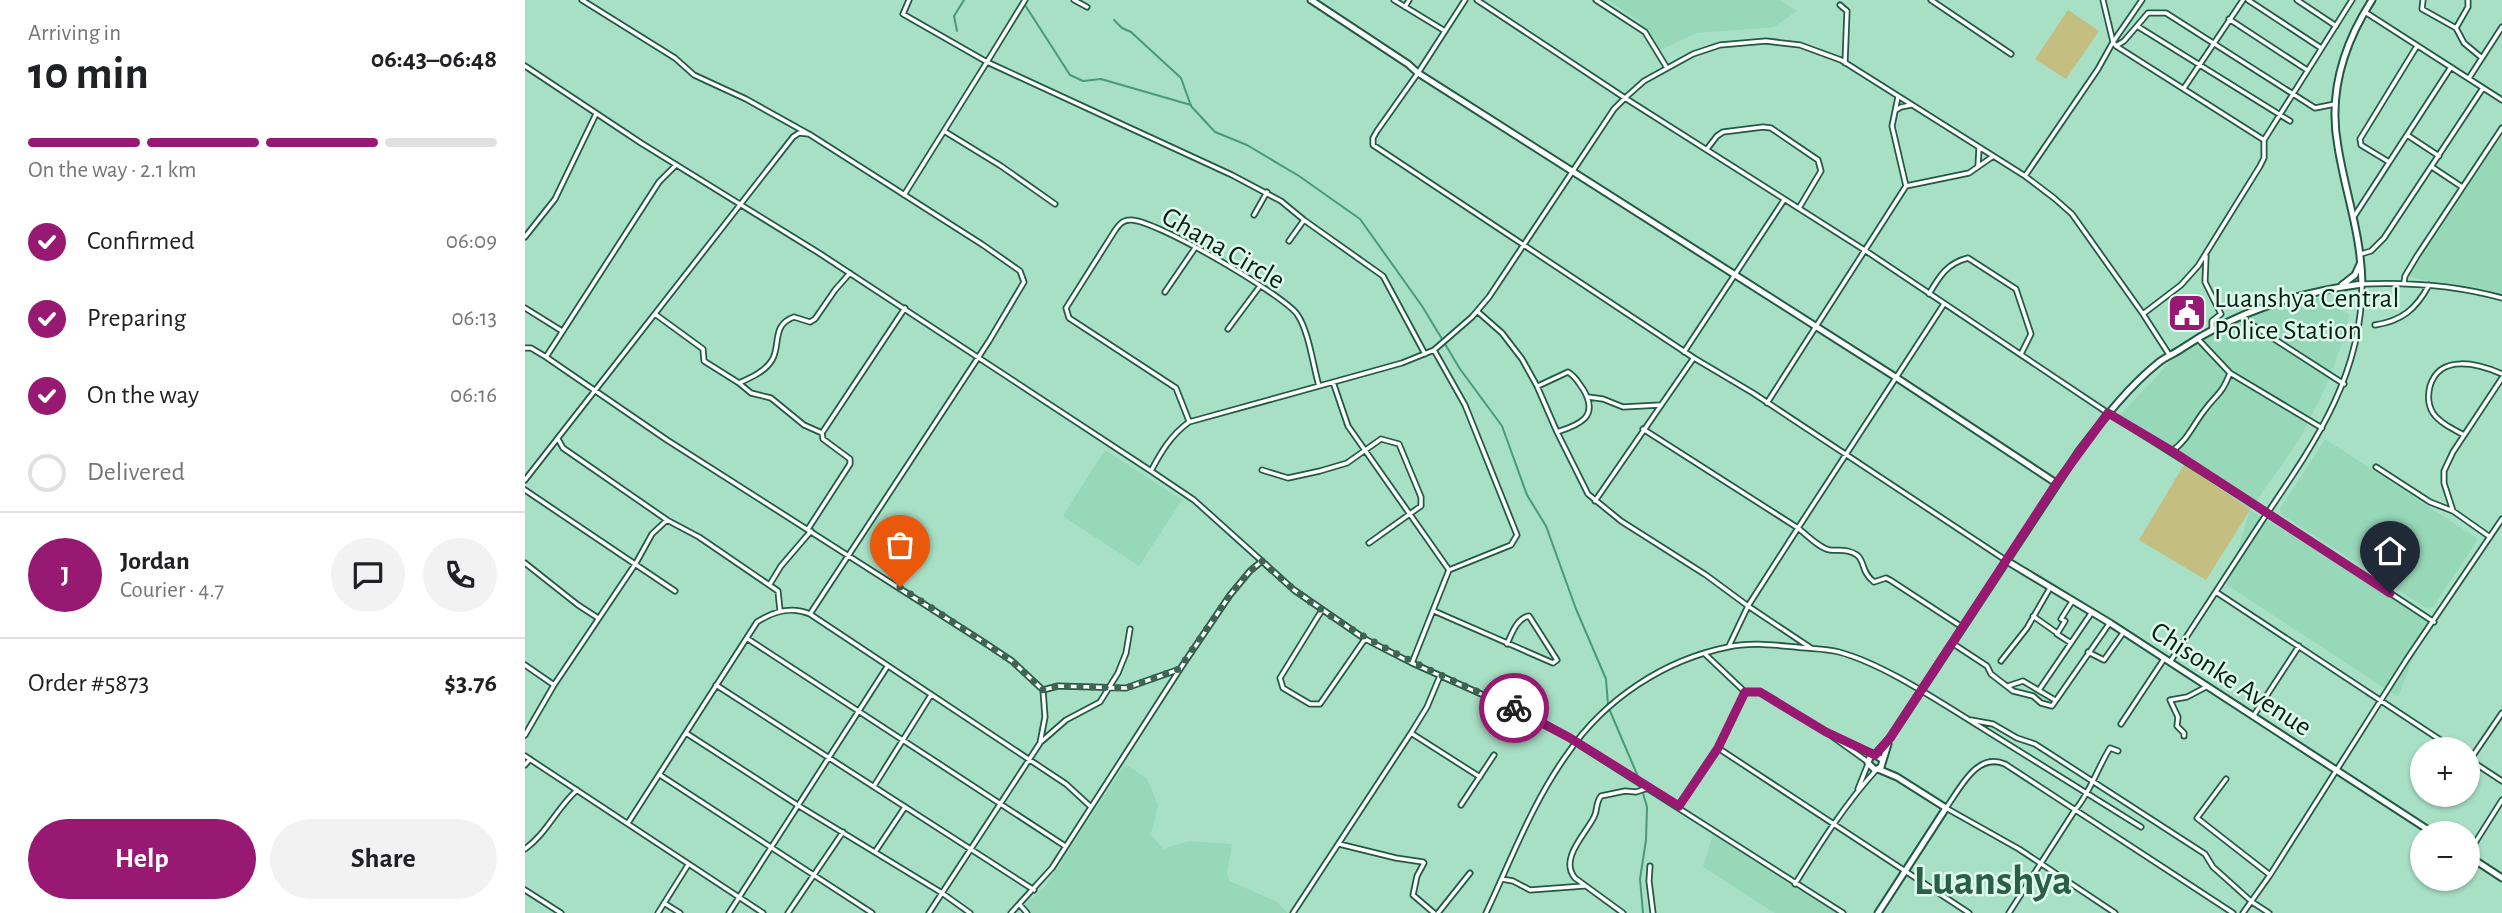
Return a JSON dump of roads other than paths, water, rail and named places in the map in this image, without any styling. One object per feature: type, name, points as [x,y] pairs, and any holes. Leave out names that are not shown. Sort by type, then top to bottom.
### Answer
[{"type":"street","points":[[582,0],[675,58],[694,75],[746,99],[809,134],[983,245],[1024,276],[1024,282],[978,358],[810,614]]},
{"type":"street","points":[[909,0],[903,14],[987,62],[1267,192],[1383,276],[1425,354]]},
{"type":"street","points":[[904,195],[1025,0]]},
{"type":"street","points":[[1074,0],[1087,7]]},
{"type":"street","points":[[1311,0],[1418,73],[1897,378],[2056,484]]},
{"type":"street","points":[[1394,0],[1445,31]]},
{"type":"street","points":[[1405,7],[1409,0]]},
{"type":"street","points":[[1465,0],[1373,138],[1373,145],[1684,352],[1767,403],[2007,561]]},
{"type":"street","points":[[1477,0],[1625,98],[1866,251],[2108,413],[2172,451],[2434,622]]},
{"type":"street","points":[[1596,0],[1645,32],[1667,68]]},
{"type":"street","points":[[1931,0],[2011,54]]},
{"type":"street","points":[[2103,0],[2114,44],[2264,140]]},
{"type":"street","points":[[2105,7],[2109,0]]},
{"type":"street","points":[[2025,176],[2142,0]]},
{"type":"street","points":[[2184,89],[2213,42],[2245,0],[2321,48]]},
{"type":"street","points":[[2297,0],[2336,26]]},
{"type":"street","points":[[2121,724],[2211,599],[2322,428],[2344,384],[2360,323],[2362,255],[2338,148],[2336,104],[2339,69],[2350,38],[2372,0]]},
{"type":"street","points":[[2423,0],[2422,9],[2456,28],[2464,43],[2482,58]]},
{"type":"street","points":[[2456,28],[2468,0]]},
{"type":"street","points":[[2143,314],[2187,279],[2206,254],[2260,166],[2264,158],[2264,140],[2349,1]]},
{"type":"street","points":[[1840,5],[1847,11],[1848,21],[1845,62]]},
{"type":"street","points":[[2364,12],[2502,100]]},
{"type":"street","points":[[2114,44],[2124,41],[2148,13],[2166,13],[2315,108],[2336,104]]},
{"type":"street","points":[[2229,19],[2307,70]]},
{"type":"street","points":[[2137,26],[2290,121]]},
{"type":"street","points":[[2468,78],[2502,27]]},
{"type":"street","points":[[1151,471],[1177,430],[1189,422],[1319,386],[1434,350],[1477,311],[1524,246],[1614,109],[1625,98],[1644,81],[1704,50],[1756,41],[1800,45],[1845,62],[2025,176],[2072,214],[2170,356]]},
{"type":"street","points":[[2389,162],[2361,145],[2360,139],[2417,46]]},
{"type":"street","points":[[525,66],[596,114],[905,308],[1194,500],[1286,583],[1365,639],[1539,720],[1679,806],[1843,913]]},
{"type":"street","points":[[2355,215],[2451,67]]},
{"type":"street","points":[[2362,255],[2379,244],[2483,88]]},
{"type":"street","points":[[1767,403],[1906,186],[1891,121],[1898,96]]},
{"type":"street","points":[[1894,112],[1901,107],[1912,105]]},
{"type":"street","points":[[525,237],[555,199],[596,114]]},
{"type":"street","points":[[1707,149],[1723,132],[1753,127],[1771,128],[1818,160],[1821,165],[1821,171],[1798,208]]},
{"type":"street","points":[[2404,283],[2405,276],[2502,128]]},
{"type":"street","points":[[944,131],[1055,204]]},
{"type":"street","points":[[525,480],[793,137],[799,133],[809,134]]},
{"type":"street","points":[[2407,135],[2439,156]]},
{"type":"street","points":[[1978,166],[1979,148]]},
{"type":"street","points":[[1906,186],[1969,173],[1992,157]]},
{"type":"street","points":[[546,356],[659,182],[677,165]]},
{"type":"street","points":[[2432,167],[2462,187]]},
{"type":"street","points":[[1254,215],[1267,192]]},
{"type":"street","points":[[1684,352],[1784,200]]},
{"type":"street","name":"Ghana Circle","points":[[1189,422],[1177,388],[1069,318],[1066,312],[1066,308],[1123,222],[1136,220],[1229,265],[1292,309],[1299,317],[1319,386]]},
{"type":"street","points":[[1289,241],[1304,220]]},
{"type":"street","points":[[1165,292],[1195,248]]},
{"type":"street","points":[[2206,254],[2205,282],[2221,314],[2211,321],[2212,329]]},
{"type":"street","points":[[2339,287],[2360,267],[2362,255]]},
{"type":"street","points":[[1929,295],[1945,270],[1957,261],[1968,258],[2014,286],[2031,334],[2021,354]]},
{"type":"street","points":[[739,383],[771,362],[776,351],[776,336],[787,321],[794,317],[810,322],[815,319],[850,273]]},
{"type":"street","points":[[1857,791],[1868,763],[1890,738],[2056,484],[2108,413],[2147,372],[2197,338],[2239,316],[2283,299],[2339,287],[2362,284],[2430,284],[2502,299]]},
{"type":"street","points":[[2375,325],[2392,323],[2409,312],[2430,284]]},
{"type":"street","points":[[1228,329],[1260,286]]},
{"type":"street","points":[[1729,646],[1748,606],[1944,304]]},
{"type":"street","points":[[771,584],[850,464],[850,459],[823,439],[822,433],[905,308]]},
{"type":"street","points":[[525,309],[562,331]]},
{"type":"street","points":[[1477,311],[1503,333],[1522,359],[1538,386],[1556,432],[1586,492],[1647,539],[1706,575],[1813,649]]},
{"type":"street","points":[[655,314],[703,349],[704,361],[751,393],[771,398],[796,419],[822,433]]},
{"type":"street","points":[[2239,316],[2344,384]]},
{"type":"street","points":[[2197,338],[2230,373],[2322,428]]},
{"type":"street","points":[[525,348],[531,348],[546,356],[667,440],[997,651],[1043,690],[1045,717],[1040,743]]},
{"type":"street","points":[[1412,663],[1449,570],[1511,545],[1517,535],[1465,405],[1434,350]]},
{"type":"street","points":[[1595,501],[1694,358]]},
{"type":"street","points":[[2452,510],[2444,483],[2444,471],[2502,376],[2490,369],[2463,363],[2446,367],[2437,373],[2429,390],[2430,407],[2441,422],[2464,435]]},
{"type":"street","points":[[1538,386],[1568,372],[1575,376],[1588,397],[1589,411],[1580,424],[1556,432]]},
{"type":"street","points":[[2172,451],[2183,443],[2204,410],[2221,393],[2230,373]]},
{"type":"street","points":[[1332,382],[1343,416],[1449,570]]},
{"type":"street","points":[[1588,397],[1603,399],[1623,407],[1660,405]]},
{"type":"street","points":[[1643,429],[1827,549],[1842,549],[1857,555],[1862,561],[1864,572],[1874,582],[1886,578],[1890,580],[1962,627]]},
{"type":"street","points":[[558,439],[563,448],[667,520],[771,584],[778,591],[780,611]]},
{"type":"street","points":[[1262,470],[1293,477],[1341,465],[1381,439],[1399,444],[1421,497],[1421,506],[1369,543]]},
{"type":"street","points":[[2376,467],[2430,502],[2452,510],[2490,537]]},
{"type":"street","points":[[525,490],[675,590]]},
{"type":"street","points":[[2243,913],[2338,771],[2407,659],[2500,526],[2502,519]]},
{"type":"street","points":[[525,735],[554,685],[636,563],[652,534],[667,520]]},
{"type":"street","points":[[1011,913],[1034,890],[1066,847],[1179,669],[1230,595],[1262,561]]},
{"type":"street","name":"Chisonke Avenue","points":[[2007,561],[2052,586],[2415,821]]},
{"type":"street","points":[[525,563],[578,606],[598,618]]},
{"type":"street","points":[[2001,661],[2027,628],[2052,586]]},
{"type":"street","points":[[2215,592],[2436,737]]},
{"type":"street","points":[[2211,599],[2226,599]]},
{"type":"street","points":[[2057,633],[2064,621],[2061,619],[2073,600]]},
{"type":"street","points":[[628,823],[757,622],[780,611],[799,610],[810,614],[1066,784],[1091,807]]},
{"type":"street","points":[[1322,610],[1280,678],[1283,688],[1310,705],[1320,704],[1365,639]]},
{"type":"street","points":[[1434,611],[1507,644],[1553,663],[1557,660],[1529,617],[1519,622],[1507,644]]},
{"type":"street","points":[[2064,654],[2092,612]]},
{"type":"street","points":[[2033,616],[2071,643],[2036,698]]},
{"type":"street","points":[[1952,643],[1987,666],[1991,674],[2013,691],[2036,698],[2050,706],[2110,623]]},
{"type":"street","points":[[929,913],[1040,743],[1066,720],[1100,702],[1126,653],[1130,629]]},
{"type":"street","points":[[2088,652],[2104,660],[2123,633]]},
{"type":"street","points":[[748,639],[1066,847]]},
{"type":"street","points":[[1486,913],[1557,768],[1589,726],[1647,678],[1670,666],[1729,646],[1766,645],[1836,651],[1861,660],[1921,691],[2141,827]]},
{"type":"street","points":[[2252,717],[2299,646]]},
{"type":"street","points":[[1705,654],[1745,692],[1760,692],[1826,732],[1873,769],[1897,778],[2041,864],[2115,913]]},
{"type":"street","points":[[525,665],[554,685]]},
{"type":"street","points":[[729,913],[887,667]]},
{"type":"street","points":[[1043,690],[1058,686],[1126,688],[1179,669]]},
{"type":"street","points":[[1293,913],[1411,733],[1427,707],[1440,676]]},
{"type":"street","points":[[2008,686],[2023,681],[2055,700]]},
{"type":"street","points":[[716,685],[1034,890]]},
{"type":"street","points":[[2184,736],[2177,726],[2178,717],[2170,700],[2187,697],[2206,687]]},
{"type":"street","points":[[1679,806],[1718,748],[1745,692]]},
{"type":"street","points":[[874,786],[931,695]]},
{"type":"street","points":[[2480,744],[2502,713]]},
{"type":"street","points":[[1969,720],[1982,720],[2035,744],[2092,780],[2205,854],[2213,867],[2252,902],[2269,913]]},
{"type":"street","points":[[1826,732],[1883,760],[1897,778]]},
{"type":"street","points":[[686,733],[942,893],[969,913]]},
{"type":"street","points":[[1411,733],[1480,777]]},
{"type":"street","points":[[1795,884],[1834,822],[1857,791],[1878,769],[1890,738]]},
{"type":"street","points":[[1718,748],[1969,913]]},
{"type":"street","points":[[2009,913],[2075,810],[2084,801],[2110,748],[2118,751]]},
{"type":"street","points":[[1461,805],[1494,755]]},
{"type":"street","points":[[525,765],[527,758],[763,913]]},
{"type":"street","points":[[1878,913],[1946,808],[1979,765],[1991,760],[2005,764],[2233,913]]},
{"type":"street","points":[[2480,766],[2502,781]]},
{"type":"street","points":[[660,775],[872,913]]},
{"type":"street","points":[[2226,779],[2197,818],[2270,875]]},
{"type":"street","points":[[1623,913],[1571,873],[1570,864],[1574,850],[1596,814],[1597,801],[1601,796],[1648,788]]},
{"type":"street","points":[[525,849],[539,839],[558,810],[577,790]]},
{"type":"street","points":[[2480,835],[2502,800]]},
{"type":"street","points":[[875,852],[905,807]]},
{"type":"street","points":[[788,913],[843,832]]},
{"type":"street","points":[[1339,844],[1423,862],[1413,895],[1436,913],[1469,873]]},
{"type":"street","points":[[2480,864],[2502,878]]},
{"type":"street","points":[[658,913],[688,865]]},
{"type":"street","points":[[1650,866],[1653,913]]},
{"type":"street","points":[[1502,879],[1513,881],[1530,890],[1586,886]]},
{"type":"street","points":[[525,890],[561,913]]},
{"type":"street","points":[[664,903],[680,913]]},
{"type":"street","points":[[1020,905],[1027,913]]},
{"type":"waterway","points":[[957,31],[954,16],[964,0]]},
{"type":"waterway","points":[[1025,5],[1070,75],[1083,81],[1101,79],[1191,105]]},
{"type":"waterway","points":[[1114,20],[1181,78],[1191,106],[1215,132],[1247,145],[1299,176],[1360,219],[1422,306],[1442,339]]},
{"type":"waterway","points":[[1445,344],[1502,426],[1527,495],[1546,526],[1576,609],[1606,679],[1608,705]]},
{"type":"waterway","points":[[1610,711],[1639,779]]},
{"type":"waterway","points":[[1643,793],[1647,807],[1646,840],[1640,879],[1643,913]]},
{"type":"place","name":"Luanshya Central Police Station","points":[[2187,313]]},
{"type":"district","name":"Luanshya","points":[[1993,879]]}]
